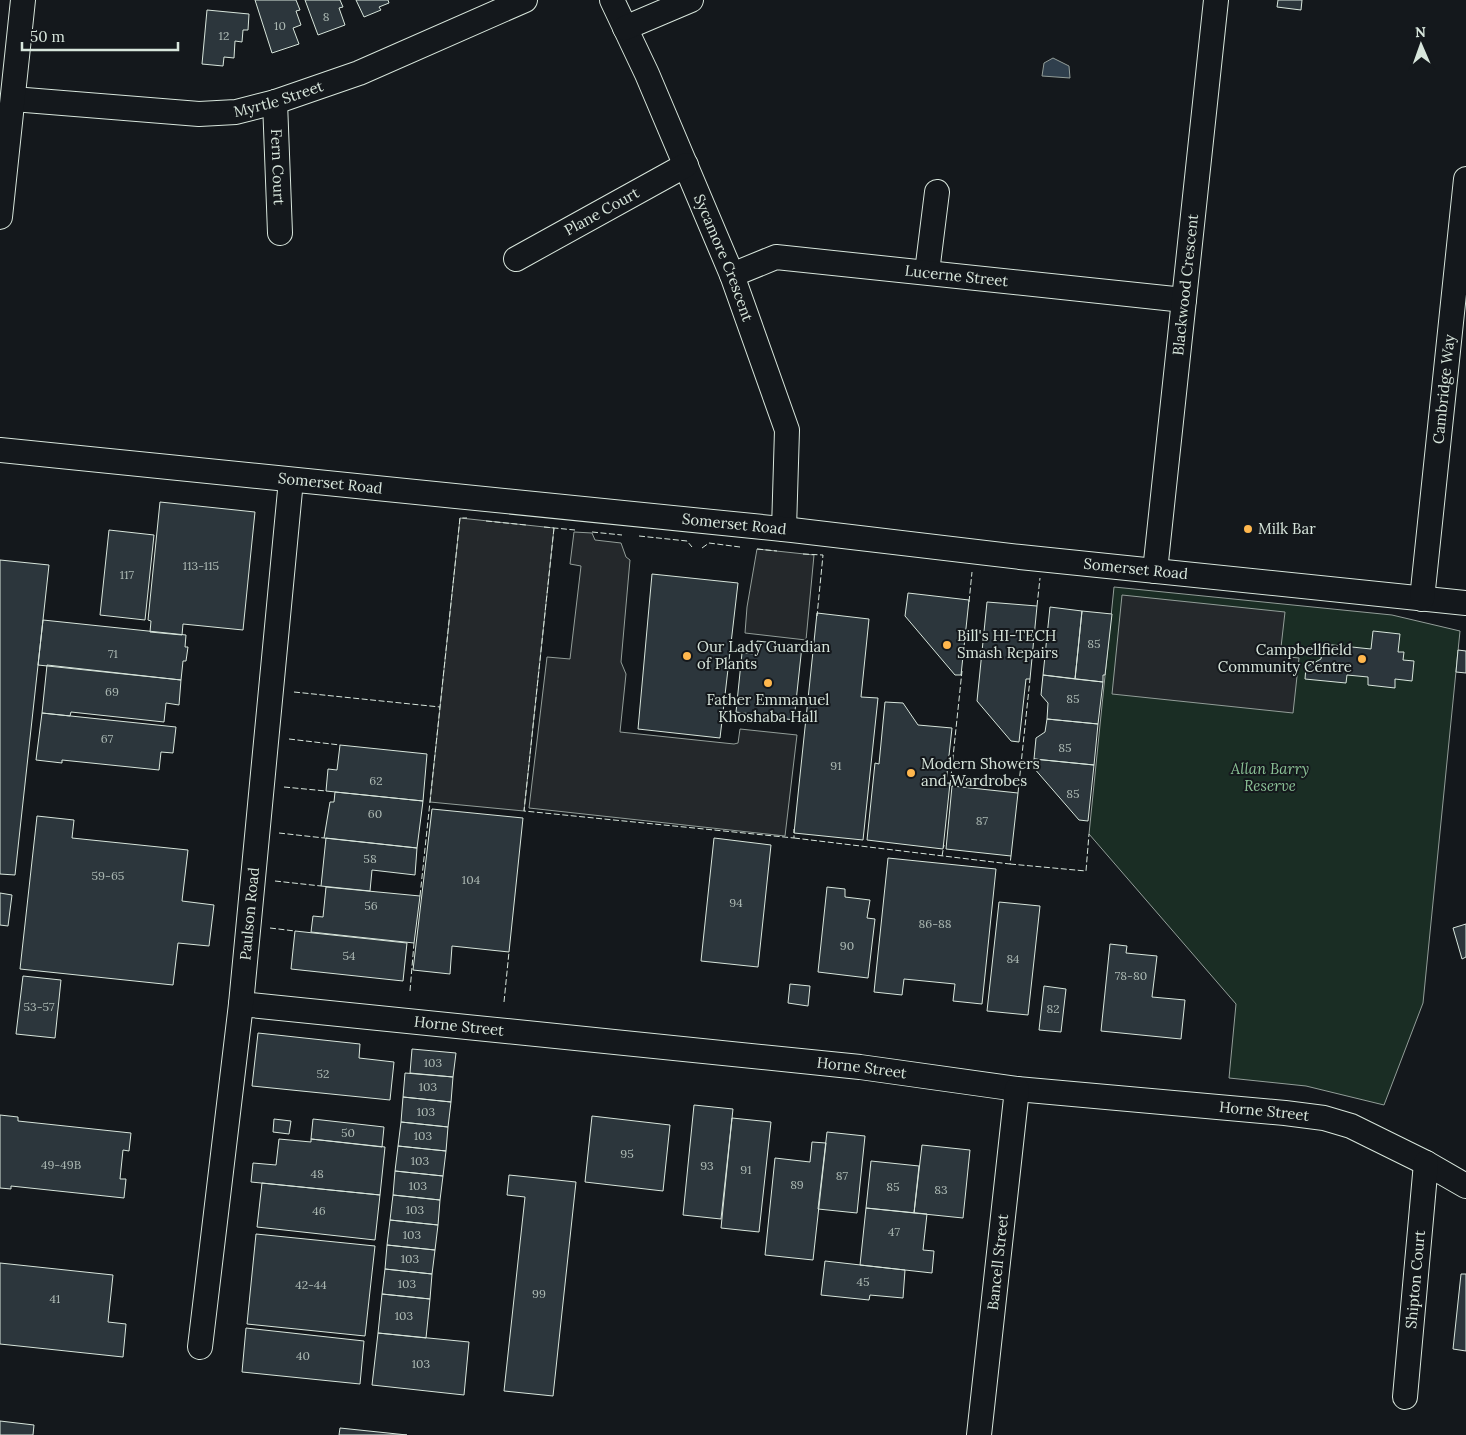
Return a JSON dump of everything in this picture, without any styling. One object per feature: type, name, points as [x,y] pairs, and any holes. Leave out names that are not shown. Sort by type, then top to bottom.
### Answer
[{"type":"street","points":[[0,217],[23,0]]},
{"type":"street","name":"Myrtle Street","points":[[13,99],[199,114],[236,112],[275,102],[359,73],[525,0]]},
{"type":"street","name":"Sycamore Crescent","points":[[612,0],[686,165],[732,275],[786,430],[784,529]]},
{"type":"street","points":[[625,28],[691,0]]},
{"type":"street","name":"Blackwood Crescent","points":[[1155,571],[1216,0]]},
{"type":"street","name":"Fern Court","points":[[275,102],[280,233]]},
{"type":"street","name":"Plane Court","points":[[516,258],[686,165]]},
{"type":"street","name":"Cambridge Way","points":[[1422,599],[1466,179]]},
{"type":"street","points":[[927,272],[937,192]]},
{"type":"street","name":"Lucerne Street","points":[[732,275],[776,257],[1184,300]]},
{"type":"street","name":"Somerset Road","points":[[0,450],[784,529],[1155,571],[1466,603]]},
{"type":"street","name":"Paulson Road","points":[[200,1347],[241,1004],[291,480]]},
{"type":"street","name":"Horne Street","points":[[241,1004],[860,1067],[1017,1090],[1276,1112],[1324,1118],[1376,1137],[1426,1162],[1466,1186]]},
{"type":"street","name":"Bancell Street","points":[[979,1435],[1017,1090]]},
{"type":"street","name":"Shipton Court","points":[[1405,1397],[1426,1162]]},
{"type":"green space","name":"Allan Barry Reserve","points":[[1114,587],[1392,615],[1460,631],[1423,1003],[1384,1105],[1306,1086],[1229,1078],[1236,1004],[1089,834]]},
{"type":"shaded area","points":[[460,518],[554,528],[524,811],[430,802]]},
{"type":"shaded area","points":[[574,532],[592,533],[595,540],[621,543],[626,557],[630,560],[621,662],[626,674],[620,732],[734,744],[738,743],[740,729],[797,735],[785,836],[529,808],[547,657],[570,659],[581,566],[570,564]]},
{"type":"shaded area","points":[[757,549],[814,555],[806,640],[745,633],[747,607]]},
{"type":"shaded area","points":[[1122,595],[1285,612],[1280,656],[1299,658],[1293,713],[1112,694]]},
{"type":"water","points":[[1053,58],[1069,66],[1070,78],[1042,76],[1044,63]]},
{"type":"building","points":[[255,0],[296,0],[300,10],[296,11],[301,25],[293,28],[299,44],[272,53]]},
{"type":"building","points":[[305,0],[340,0],[343,7],[339,8],[345,25],[318,35]]},
{"type":"building","points":[[356,0],[388,0],[389,3],[379,7],[381,10],[364,17]]},
{"type":"building","points":[[1278,0],[1302,0],[1301,10],[1277,7]]},
{"type":"building","points":[[207,10],[249,14],[248,30],[243,30],[242,42],[235,41],[234,58],[224,57],[223,66],[202,64]]},
{"type":"building","points":[[160,502],[255,512],[243,630],[183,624],[182,635],[150,632],[151,621],[148,620]]},
{"type":"building","points":[[109,530],[154,535],[145,620],[100,615]]},
{"type":"building","points":[[0,560],[49,565],[15,875],[0,874]]},
{"type":"building","name":"Our Lady Guardian of Plants","points":[[652,574],[738,583],[720,738],[638,729]]},
{"type":"building","name":"Bill's HI-TECH Smash Repairs","points":[[908,593],[969,600],[961,675],[955,675],[905,616]]},
{"type":"building","points":[[987,602],[1037,606],[1030,679],[1026,679],[1019,742],[1011,741],[977,701]]},
{"type":"building","points":[[1050,607],[1082,611],[1075,679],[1043,675]]},
{"type":"building","points":[[1082,611],[1112,614],[1103,682],[1075,679]]},
{"type":"building","points":[[817,613],[869,619],[861,697],[878,698],[863,840],[794,833]]},
{"type":"building","points":[[43,620],[186,635],[185,647],[188,647],[186,661],[183,661],[181,680],[38,665]]},
{"type":"building","name":"Campbellfield Community Centre","points":[[1373,631],[1400,634],[1398,652],[1404,652],[1403,660],[1414,661],[1412,681],[1395,679],[1395,688],[1368,685],[1368,677],[1347,675],[1346,683],[1305,679],[1306,667],[1321,659],[1323,644],[1371,649]]},
{"type":"building","name":"Father Emmanuel Khoshaba Hall","points":[[757,641],[802,646],[794,720],[736,712],[742,653],[756,654]]},
{"type":"building","points":[[1458,650],[1466,651],[1466,673],[1456,672]]},
{"type":"building","points":[[47,665],[181,680],[179,705],[166,703],[164,722],[71,712],[70,716],[42,713]]},
{"type":"building","points":[[1043,675],[1103,682],[1098,724],[1047,719],[1048,703],[1041,695]]},
{"type":"building","name":"Modern Showers and Wardrobes","points":[[885,702],[903,703],[918,725],[952,728],[946,783],[950,783],[943,849],[867,840],[875,763],[879,764]]},
{"type":"building","points":[[42,713],[176,727],[173,753],[161,752],[159,770],[62,760],[62,763],[36,760]]},
{"type":"building","points":[[1047,719],[1098,724],[1094,765],[1034,759],[1036,738],[1045,732]]},
{"type":"building","points":[[340,745],[427,754],[423,801],[326,791],[328,769],[337,770]]},
{"type":"building","points":[[1034,759],[1094,765],[1088,821],[1079,820],[1033,767]]},
{"type":"building","points":[[952,786],[1018,793],[1011,856],[946,849]]},
{"type":"building","points":[[335,792],[423,801],[417,848],[324,838],[330,802],[334,802]]},
{"type":"building","points":[[432,809],[523,818],[509,952],[452,946],[450,974],[413,970]]},
{"type":"building","points":[[37,816],[74,820],[72,838],[188,850],[182,901],[214,905],[209,946],[178,943],[173,985],[20,969]]},
{"type":"building","points":[[326,838],[417,848],[415,875],[372,870],[370,891],[321,886]]},
{"type":"building","points":[[714,838],[771,845],[758,967],[701,961]]},
{"type":"building","points":[[888,858],[996,869],[982,1004],[953,1001],[955,984],[904,979],[902,995],[874,992]]},
{"type":"building","points":[[326,887],[420,896],[414,943],[311,932],[313,916],[323,917]]},
{"type":"building","points":[[827,887],[845,889],[845,897],[870,900],[867,918],[875,919],[868,978],[818,972]]},
{"type":"building","points":[[0,893],[12,895],[8,926],[0,925]]},
{"type":"building","points":[[999,902],[1040,906],[1028,1015],[987,1011]]},
{"type":"building","points":[[1466,924],[1466,957],[1462,959],[1453,928]]},
{"type":"building","points":[[295,931],[407,943],[403,981],[291,969]]},
{"type":"building","points":[[1110,944],[1127,946],[1126,953],[1157,956],[1152,997],[1185,1000],[1181,1039],[1101,1031]]},
{"type":"building","points":[[23,976],[61,980],[55,1038],[16,1034]]},
{"type":"building","points":[[790,984],[810,986],[808,1006],[788,1003]]},
{"type":"building","points":[[1044,986],[1066,989],[1061,1032],[1039,1030]]},
{"type":"building","points":[[258,1033],[360,1044],[359,1058],[394,1062],[390,1100],[252,1086]]},
{"type":"building","points":[[412,1049],[456,1053],[453,1077],[410,1073]]},
{"type":"building","points":[[405,1073],[453,1077],[451,1102],[403,1097]]},
{"type":"building","points":[[403,1097],[451,1102],[448,1127],[401,1122]]},
{"type":"building","points":[[694,1105],[733,1109],[721,1219],[683,1215]]},
{"type":"building","points":[[0,1115],[18,1117],[18,1121],[131,1133],[129,1151],[123,1150],[120,1179],[126,1179],[124,1198],[11,1186],[11,1189],[0,1188]]},
{"type":"building","points":[[592,1116],[670,1125],[663,1191],[585,1182]]},
{"type":"building","points":[[732,1118],[771,1122],[759,1232],[721,1228]]},
{"type":"building","points":[[274,1119],[291,1121],[289,1134],[273,1132]]},
{"type":"building","points":[[313,1119],[384,1127],[382,1147],[311,1139]]},
{"type":"building","points":[[401,1122],[448,1127],[446,1151],[398,1146]]},
{"type":"building","points":[[827,1132],[865,1136],[857,1213],[818,1209]]},
{"type":"building","points":[[279,1139],[311,1142],[311,1139],[385,1147],[380,1195],[251,1182],[253,1163],[276,1165]]},
{"type":"building","points":[[812,1142],[826,1143],[813,1260],[765,1255],[775,1158],[810,1162]]},
{"type":"building","points":[[922,1145],[970,1150],[963,1218],[914,1213]]},
{"type":"building","points":[[398,1146],[446,1151],[443,1176],[395,1171]]},
{"type":"building","points":[[871,1161],[919,1166],[914,1213],[866,1208]]},
{"type":"building","points":[[395,1171],[443,1176],[440,1200],[393,1195]]},
{"type":"building","points":[[509,1175],[576,1182],[553,1396],[504,1391],[525,1197],[507,1195]]},
{"type":"building","points":[[262,1183],[380,1195],[375,1240],[257,1227]]},
{"type":"building","points":[[393,1195],[440,1200],[438,1225],[390,1220]]},
{"type":"building","points":[[866,1208],[927,1214],[923,1250],[934,1251],[932,1273],[860,1265]]},
{"type":"building","points":[[390,1220],[438,1225],[435,1250],[387,1245]]},
{"type":"building","points":[[256,1234],[375,1246],[365,1336],[247,1324]]},
{"type":"building","points":[[387,1245],[435,1250],[432,1274],[385,1269]]},
{"type":"building","points":[[825,1261],[905,1270],[903,1298],[870,1295],[869,1300],[821,1295]]},
{"type":"building","points":[[0,1263],[113,1275],[108,1322],[126,1324],[123,1357],[0,1344]]},
{"type":"building","points":[[385,1269],[432,1274],[430,1299],[382,1294]]},
{"type":"building","points":[[1461,1274],[1466,1274],[1466,1351],[1453,1349]]},
{"type":"building","points":[[382,1294],[430,1299],[426,1338],[378,1333]]},
{"type":"building","points":[[246,1328],[364,1341],[360,1384],[242,1372]]},
{"type":"building","points":[[378,1333],[469,1342],[464,1395],[372,1385]]},
{"type":"building","points":[[0,1421],[34,1425],[33,1435],[0,1435]]},
{"type":"building","points":[[340,1428],[407,1435],[339,1435]]},
{"type":"fence","points":[[420,896],[460,518],[467,518]]},
{"type":"fence","points":[[486,521],[526,525]]},
{"type":"fence","points":[[544,527],[575,530]]},
{"type":"fence","points":[[554,528],[524,811],[794,838],[794,829]]},
{"type":"fence","points":[[592,532],[622,535]]},
{"type":"fence","points":[[639,536],[687,541],[692,547]]},
{"type":"fence","points":[[702,548],[709,543],[740,547]]},
{"type":"fence","points":[[757,549],[777,551]]},
{"type":"fence","points":[[803,554],[823,555],[817,616]]},
{"type":"fence","points":[[969,602],[972,572]]},
{"type":"fence","points":[[1037,606],[1040,578]]},
{"type":"fence","points":[[950,786],[962,671]]},
{"type":"fence","points":[[1018,793],[1030,679]]},
{"type":"fence","points":[[294,692],[440,707]]},
{"type":"fence","points":[[289,739],[340,745]]},
{"type":"fence","points":[[284,787],[326,791]]},
{"type":"fence","points":[[279,833],[324,838]]},
{"type":"fence","points":[[1010,864],[1086,871],[1089,834]]},
{"type":"fence","points":[[794,838],[1010,864],[1011,856]]},
{"type":"fence","points":[[942,856],[944,845]]},
{"type":"fence","points":[[275,881],[321,886]]},
{"type":"fence","points":[[270,928],[295,931]]},
{"type":"fence","points":[[410,991],[414,943]]},
{"type":"fence","points":[[504,1002],[509,952]]},
{"type":"place","name":"Milk Bar","points":[[1248,529]]},
{"type":"place","name":"Bill's HI-TECH Smash Repairs","points":[[947,645]]},
{"type":"place","name":"Our Lady Guardian of Plants","points":[[687,656]]},
{"type":"place","name":"Campbellfield Community Centre","points":[[1362,659]]},
{"type":"place","name":"Father Emmanuel Khoshaba Hall","points":[[768,683]]},
{"type":"place","name":"Modern Showers and Wardrobes","points":[[911,773]]}]
